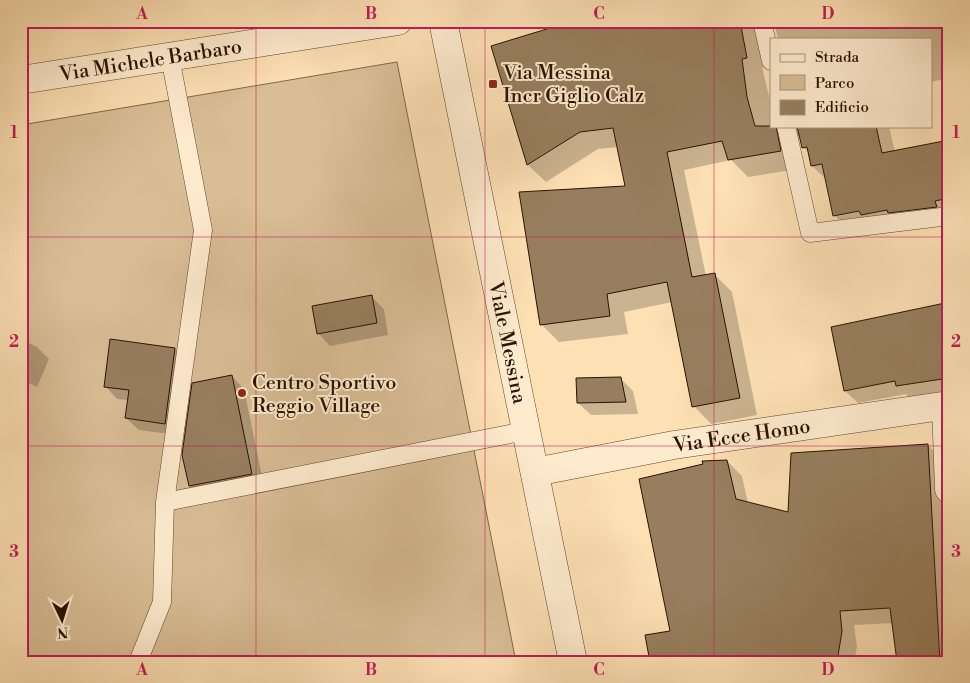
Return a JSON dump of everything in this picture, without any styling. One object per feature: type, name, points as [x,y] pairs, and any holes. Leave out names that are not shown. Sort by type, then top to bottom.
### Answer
[{"type":"street","name":"Via Michele Barbaro","points":[[21,80],[398,21]]},
{"type":"street","name":"Viale Messina","points":[[443,21],[573,662]]},
{"type":"street","name":"Via Ecce Homo","points":[[535,472],[674,445],[947,405]]},
{"type":"street","points":[[947,405],[949,489]]},
{"type":"lane","points":[[762,21],[770,57]]},
{"type":"lane","points":[[138,662],[162,602],[166,502],[203,230],[170,56]]},
{"type":"lane","points":[[786,128],[810,233],[949,216]]},
{"type":"lane","points":[[166,502],[525,431]]},
{"type":"green space","name":"Centro Sportivo Reggio Village","points":[[397,62],[516,662],[21,662],[21,125]]},
{"type":"building","points":[[573,21],[740,21],[747,58],[742,59],[747,97],[755,126],[776,128],[781,151],[728,160],[722,141],[667,152],[692,277],[715,273],[740,398],[692,407],[667,282],[607,294],[610,316],[540,325],[519,192],[625,186],[613,128],[580,132],[527,165],[491,46]]},
{"type":"building","points":[[797,128],[876,128],[882,153],[949,140],[949,198],[935,201],[937,207],[888,213],[887,210],[861,215],[859,211],[833,216],[822,164],[811,166],[807,147],[802,148]]},
{"type":"building","points":[[372,295],[377,323],[317,334],[312,306]]},
{"type":"building","points":[[945,303],[949,329],[949,378],[896,386],[895,381],[844,391],[831,327]]},
{"type":"building","points":[[110,339],[175,348],[165,424],[125,418],[129,390],[104,387]]},
{"type":"building","points":[[232,375],[252,474],[189,486],[182,455],[192,383]]},
{"type":"building","points":[[621,377],[626,402],[577,403],[576,378]]},
{"type":"building","points":[[928,444],[940,662],[897,662],[890,608],[840,611],[842,631],[837,662],[650,662],[645,635],[670,631],[639,479],[703,464],[702,461],[727,460],[736,499],[788,512],[791,453]]},
{"type":"place","name":"Via Messina Incr Giglio Calz","points":[[493,84]]},
{"type":"place","name":"Centro Sportivo Reggio Village","points":[[242,393]]}]
